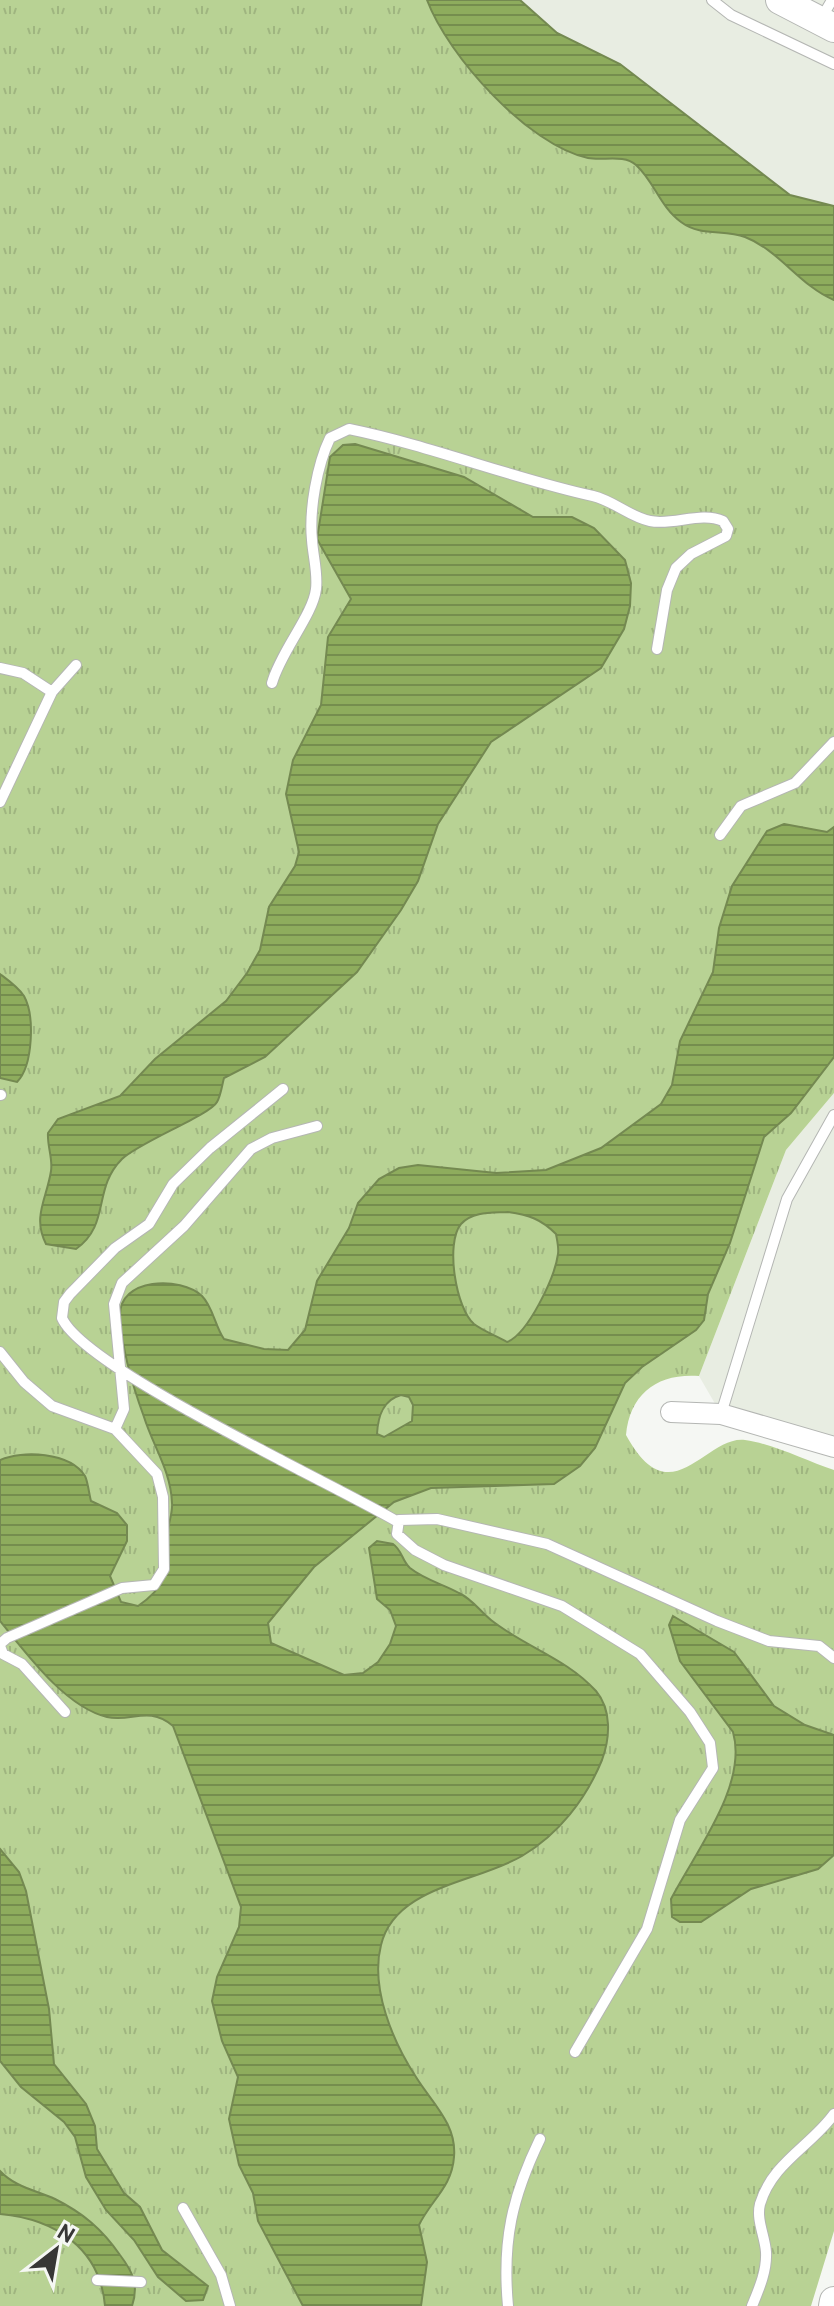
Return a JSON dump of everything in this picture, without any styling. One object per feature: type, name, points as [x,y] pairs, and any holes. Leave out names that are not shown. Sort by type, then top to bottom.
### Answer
[{"type":"street","points":[[780,0],[829,16]]},
{"type":"street","points":[[671,1412],[721,1414],[834,1447]]},
{"type":"lane","points":[[712,0],[731,15],[834,64]]},
{"type":"lane","points":[[272,683],[280,658],[309,609],[316,590],[311,537],[324,454],[330,438],[349,429],[489,467],[549,488],[594,496],[650,521],[708,518],[723,521],[728,529],[726,536],[691,554],[671,577],[657,649]]},
{"type":"lane","points":[[0,802],[52,692],[76,665]]},
{"type":"lane","points":[[0,668],[23,673],[52,692]]},
{"type":"lane","points":[[720,835],[741,806],[795,783],[834,742]]},
{"type":"lane","points":[[283,1089],[210,1148],[173,1184],[149,1224],[115,1248],[64,1302],[62,1318],[66,1327],[125,1374],[398,1522]]},
{"type":"lane","points":[[721,1414],[787,1199],[834,1115]]},
{"type":"lane","points":[[115,1429],[124,1409],[125,1374],[114,1304],[122,1283],[184,1226],[251,1149],[272,1138],[317,1126]]},
{"type":"lane","points":[[0,1352],[24,1382],[52,1406],[115,1429],[151,1464],[163,1497],[164,1569],[161,1578],[150,1586],[122,1588],[2,1643],[3,1654],[22,1664],[65,1712]]},
{"type":"lane","points":[[575,2052],[647,1929],[680,1820],[713,1768],[710,1743],[690,1712],[640,1654],[562,1606],[535,1594],[481,1580],[415,1550],[397,1534],[398,1522],[403,1518],[437,1519],[547,1544],[717,1621],[769,1641],[819,1646],[834,1658]]},
{"type":"lane","points":[[752,2306],[765,2274],[766,2254],[759,2207],[763,2196],[784,2164],[834,2114]]},
{"type":"lane","points":[[508,2306],[508,2224],[517,2187],[540,2139]]},
{"type":"lane","points":[[183,2208],[221,2275],[230,2306]]},
{"type":"lane","points":[[97,2280],[141,2282]]},
{"type":"shaded area","points":[[427,0],[520,0],[557,33],[620,64],[790,195],[834,206],[834,300],[811,286],[757,243],[737,235],[696,230],[681,222],[668,209],[642,171],[631,162],[588,158],[540,136],[516,117],[471,71],[437,22]]},
{"type":"shaded area","points":[[495,0],[834,0],[834,239]]},
{"type":"shaded area","points":[[355,444],[464,477],[533,517],[572,517],[594,528],[625,560],[631,583],[630,606],[624,629],[601,668],[491,742],[438,824],[418,881],[357,972],[265,1057],[224,1078],[217,1102],[212,1107],[122,1159],[107,1182],[94,1229],[76,1249],[46,1244],[40,1216],[51,1171],[48,1133],[58,1119],[120,1096],[155,1059],[226,1001],[260,950],[269,907],[295,866],[299,852],[286,794],[293,760],[321,705],[328,637],[351,599],[317,539],[330,457],[343,445]]},
{"type":"shaded area","points":[[784,824],[827,832],[834,827],[834,1057],[791,1113],[764,1137],[730,1243],[708,1294],[704,1320],[696,1330],[642,1367],[625,1383],[595,1448],[580,1466],[554,1484],[431,1488],[394,1502],[314,1567],[268,1623],[271,1643],[344,1675],[363,1673],[378,1662],[390,1644],[396,1626],[390,1610],[377,1599],[369,1548],[377,1541],[393,1544],[407,1565],[416,1572],[464,1596],[491,1620],[559,1661],[584,1680],[601,1699],[608,1724],[605,1751],[595,1774],[579,1802],[548,1837],[522,1856],[420,1898],[402,1910],[389,1925],[381,1945],[378,1962],[381,1996],[392,2031],[407,2063],[448,2124],[454,2145],[449,2177],[419,2225],[427,2262],[421,2306],[303,2306],[258,2221],[253,2193],[239,2165],[229,2119],[238,2077],[222,2041],[212,2001],[217,1977],[239,1927],[241,1907],[173,1726],[156,1717],[107,1717],[76,1702],[48,1677],[0,1621],[0,1460],[20,1455],[45,1455],[78,1468],[85,1476],[91,1501],[117,1513],[127,1525],[127,1541],[110,1576],[121,1602],[138,1606],[149,1598],[165,1575],[172,1503],[165,1469],[140,1405],[126,1355],[120,1317],[122,1304],[129,1294],[152,1284],[180,1285],[206,1300],[224,1339],[264,1349],[288,1350],[305,1330],[317,1281],[349,1228],[358,1203],[379,1179],[399,1168],[418,1165],[496,1173],[546,1170],[601,1148],[661,1104],[672,1085],[680,1041],[713,972],[719,928],[732,886],[767,831]],"holes":[[[508,1212],[534,1218],[545,1225],[556,1234],[558,1252],[552,1276],[532,1317],[507,1342],[478,1327],[468,1316],[458,1291],[453,1260],[456,1233],[461,1224],[477,1215]],[[401,1395],[409,1397],[413,1405],[412,1421],[384,1437],[377,1434],[383,1410],[390,1401]]]},
{"type":"shaded area","points":[[0,974],[24,996],[30,1016],[29,1053],[17,1082],[0,1078]]},
{"type":"shaded area","points":[[834,1093],[834,1447],[721,1414],[699,1376],[786,1150]]},
{"type":"shaded area","points":[[673,1616],[734,1652],[774,1706],[805,1725],[834,1735],[834,1855],[818,1869],[751,1889],[701,1922],[680,1922],[672,1917],[671,1899],[727,1795],[736,1752],[733,1732],[680,1661],[669,1625]]},
{"type":"shaded area","points":[[0,1849],[19,1872],[26,1891],[49,2009],[54,2064],[86,2104],[95,2126],[97,2149],[124,2193],[140,2207],[162,2250],[208,2286],[203,2300],[186,2301],[158,2277],[134,2240],[106,2210],[86,2177],[75,2137],[64,2122],[21,2087],[0,2061]]},
{"type":"shaded area","points":[[0,2171],[19,2185],[65,2204],[99,2230],[131,2273],[135,2285],[132,2306],[105,2306],[94,2268],[71,2240],[39,2222],[0,2214]]},
{"type":"green space","points":[[0,0],[465,0],[834,261],[834,1093],[786,1150],[699,1376],[671,1378],[649,1389],[633,1408],[626,1435],[642,1459],[658,1470],[673,1472],[730,1442],[745,1440],[834,1470],[834,2231],[811,2306],[0,2306]]}]
